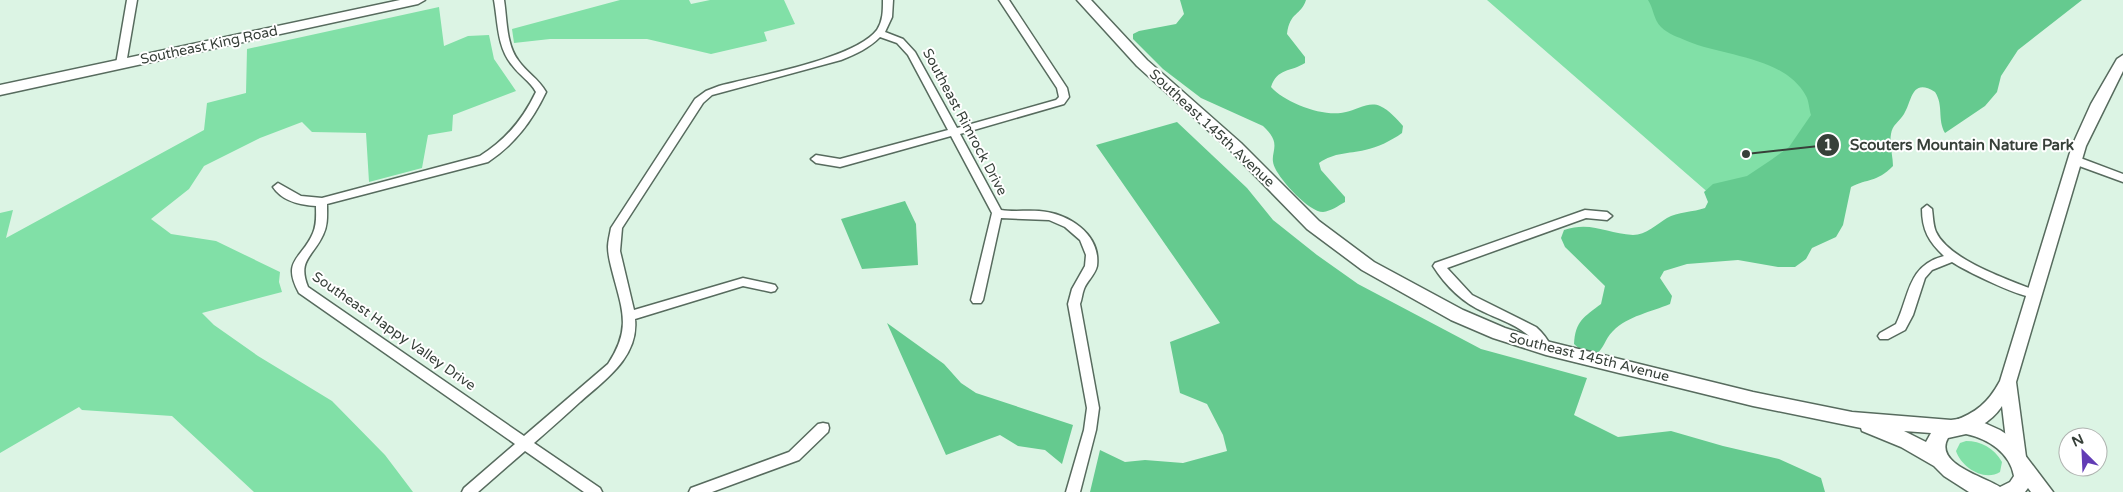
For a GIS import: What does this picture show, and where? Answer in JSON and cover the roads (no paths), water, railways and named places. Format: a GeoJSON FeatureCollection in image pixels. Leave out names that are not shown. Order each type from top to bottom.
{"type":"FeatureCollection","features":[{"type":"Feature","properties":{"kind":"main road","name":"Southeast King Road"},"geometry":{"type":"LineString","coordinates":[[0,90],[418,0]]}},
{"type":"Feature","properties":{"kind":"main road","name":"Southeast 145th Avenue"},"geometry":{"type":"LineString","coordinates":[[1084,0],[1142,63],[1236,147],[1305,217],[1344,249],[1378,272],[1457,315],[1499,333],[1546,348],[1753,400],[1852,420],[1955,427],[1987,433],[2001,441],[2043,492]]}},
{"type":"Feature","properties":{"kind":"main road","name":"Southeast 145th Avenue"},"geometry":{"type":"LineString","coordinates":[[1852,420],[1908,441],[1942,461],[1961,479],[1977,488],[1992,492]]}},
{"type":"Feature","properties":{"kind":"main road"},"geometry":{"type":"LineString","coordinates":[[1942,461],[1937,450],[1936,439],[1942,432],[1955,427]]}},
{"type":"Feature","properties":{"kind":"main road"},"geometry":{"type":"LineString","coordinates":[[2007,492],[2022,484],[2021,464]]}},
{"type":"Feature","properties":{"kind":"street"},"geometry":{"type":"LineString","coordinates":[[121,64],[132,0]]}},
{"type":"Feature","properties":{"kind":"street"},"geometry":{"type":"LineString","coordinates":[[278,187],[291,198],[304,202],[322,202],[484,159],[503,148],[522,127],[533,110],[541,92],[538,85],[522,72],[510,56],[499,0]]}},
{"type":"Feature","properties":{"kind":"street"},"geometry":{"type":"LineString","coordinates":[[469,492],[618,360],[629,341],[630,316],[613,249],[617,228],[699,101],[709,93],[722,88],[840,57],[864,46],[879,33],[889,12],[888,0]]}},
{"type":"Feature","properties":{"kind":"street"},"geometry":{"type":"LineString","coordinates":[[816,160],[840,163],[954,133],[1060,102],[1064,97],[1062,88],[1004,0]]}},
{"type":"Feature","properties":{"kind":"street","name":"Southeast Rimrock Drive"},"geometry":{"type":"LineString","coordinates":[[879,33],[900,41],[912,54],[997,213],[1041,216],[1062,221],[1078,230],[1087,240],[1091,255],[1091,268],[1078,289],[1074,304],[1093,408],[1090,430],[1073,492]]}},
{"type":"Feature","properties":{"kind":"street"},"geometry":{"type":"LineString","coordinates":[[1955,427],[1974,422],[1988,413],[2008,382],[2075,160],[2098,104],[2123,59]]}},
{"type":"Feature","properties":{"kind":"street"},"geometry":{"type":"LineString","coordinates":[[2075,160],[2123,178]]}},
{"type":"Feature","properties":{"kind":"street","name":"Southeast Happy Valley Drive"},"geometry":{"type":"LineString","coordinates":[[322,202],[321,227],[302,256],[297,268],[297,279],[303,290],[595,492]]}},
{"type":"Feature","properties":{"kind":"street"},"geometry":{"type":"LineString","coordinates":[[1927,209],[1930,233],[1954,257],[1969,266],[2033,294]]}},
{"type":"Feature","properties":{"kind":"street"},"geometry":{"type":"LineString","coordinates":[[977,300],[997,213]]}},
{"type":"Feature","properties":{"kind":"street"},"geometry":{"type":"LineString","coordinates":[[1546,348],[1541,338],[1534,331],[1489,310],[1468,297],[1439,266],[1585,214],[1596,213],[1607,216]]}},
{"type":"Feature","properties":{"kind":"street"},"geometry":{"type":"LineString","coordinates":[[1884,336],[1901,327],[1922,272],[1933,264],[1954,257]]}},
{"type":"Feature","properties":{"kind":"street"},"geometry":{"type":"LineString","coordinates":[[630,316],[743,282],[771,288]]}},
{"type":"Feature","properties":{"kind":"street"},"geometry":{"type":"LineString","coordinates":[[2008,382],[2021,464]]}},
{"type":"Feature","properties":{"kind":"street"},"geometry":{"type":"LineString","coordinates":[[696,492],[794,456],[823,428]]}},
{"type":"Feature","properties":{"kind":"place","name":"Scouters Mountain Nature Park"},"geometry":{"type":"Point","coordinates":[1746,154]}}]}
